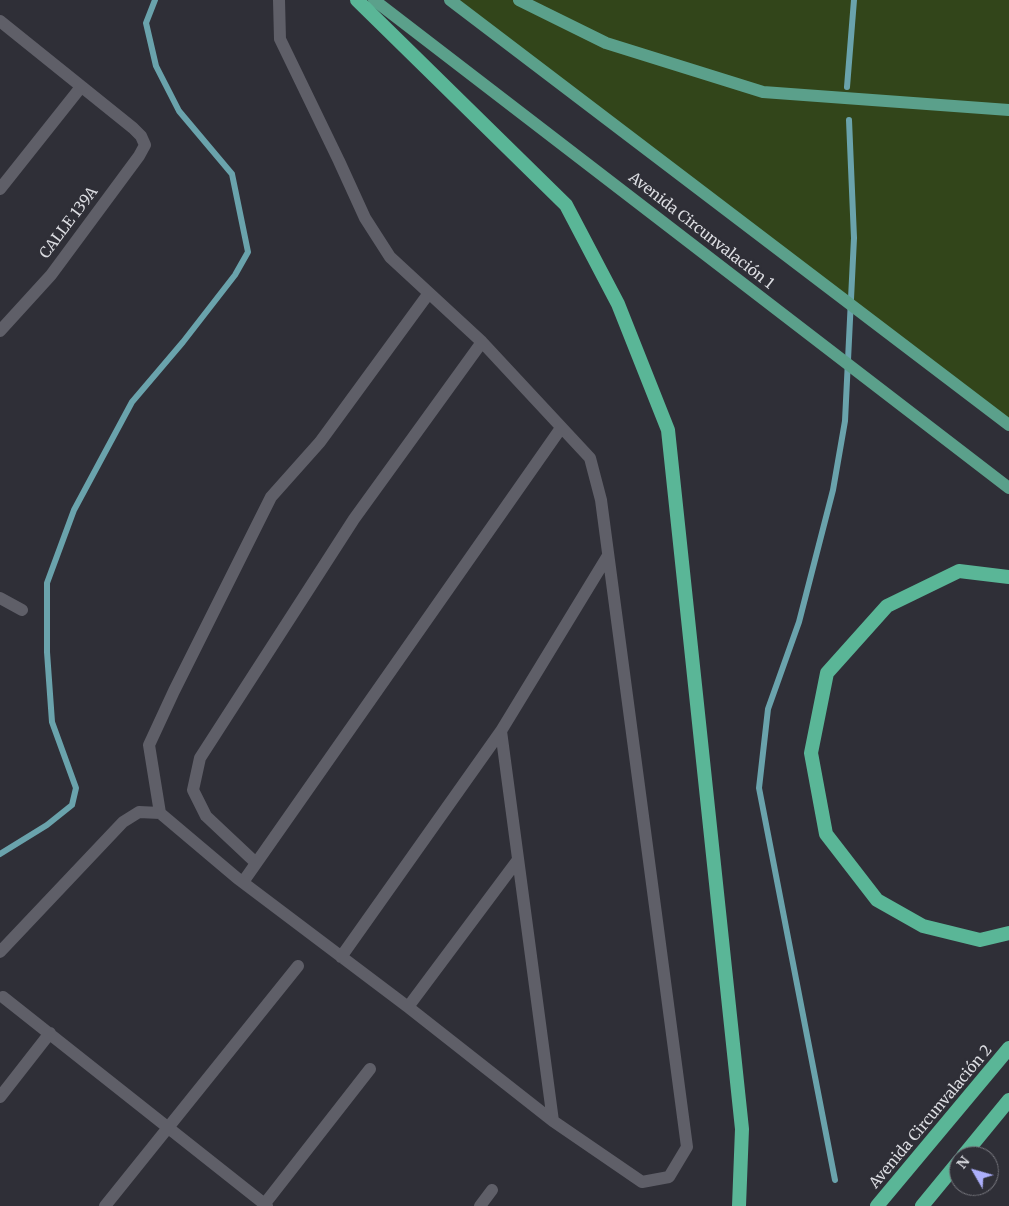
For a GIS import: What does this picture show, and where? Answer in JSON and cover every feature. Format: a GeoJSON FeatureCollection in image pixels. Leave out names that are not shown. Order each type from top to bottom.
{"type":"FeatureCollection","features":[{"type":"Feature","properties":{"kind":"highway"},"geometry":{"type":"LineString","coordinates":[[357,0],[566,205],[618,304],[668,430],[742,1129],[739,1206]]}},
{"type":"Feature","properties":{"kind":"highway"},"geometry":{"type":"LineString","coordinates":[[1009,577],[959,571],[887,606],[827,673],[811,753],[826,834],[877,900],[923,926],[980,940],[1009,933]]}},
{"type":"Feature","properties":{"kind":"highway","name":"Avenida Circunvalación 2"},"geometry":{"type":"LineString","coordinates":[[877,1206],[1009,1048]]}},
{"type":"Feature","properties":{"kind":"highway"},"geometry":{"type":"LineString","coordinates":[[971,1146],[1009,1100]]}},
{"type":"Feature","properties":{"kind":"highway"},"geometry":{"type":"LineString","coordinates":[[922,1206],[949,1173]]}},
{"type":"Feature","properties":{"kind":"main road","name":"Avenida Circunvalación 1"},"geometry":{"type":"LineString","coordinates":[[374,0],[1009,488]]}},
{"type":"Feature","properties":{"kind":"main road","name":"Avenida Circunvalación 1"},"geometry":{"type":"LineString","coordinates":[[450,0],[1009,425]]}},
{"type":"Feature","properties":{"kind":"main road"},"geometry":{"type":"LineString","coordinates":[[519,0],[606,43],[763,92],[1009,110]]}},
{"type":"Feature","properties":{"kind":"street"},"geometry":{"type":"LineString","coordinates":[[0,952],[123,822],[139,812],[160,813],[243,882],[408,1007],[553,1121],[642,1182],[669,1177],[687,1147],[607,557],[601,500],[590,458],[482,342],[390,257],[365,218],[280,39],[279,0]]}},
{"type":"Feature","properties":{"kind":"street"},"geometry":{"type":"LineString","coordinates":[[0,189],[81,87],[2,26]]}},
{"type":"Feature","properties":{"kind":"street","name":"CALLE 139A"},"geometry":{"type":"LineString","coordinates":[[0,331],[51,275],[139,156],[145,145],[141,136],[133,128],[81,87]]}},
{"type":"Feature","properties":{"kind":"street"},"geometry":{"type":"LineString","coordinates":[[160,813],[149,745],[271,497],[320,442],[429,293]]}},
{"type":"Feature","properties":{"kind":"street"},"geometry":{"type":"LineString","coordinates":[[256,863],[206,816],[193,790],[200,758],[354,519],[482,342]]}},
{"type":"Feature","properties":{"kind":"street"},"geometry":{"type":"LineString","coordinates":[[243,882],[561,428]]}},
{"type":"Feature","properties":{"kind":"street"},"geometry":{"type":"LineString","coordinates":[[341,957],[501,731],[607,557]]}},
{"type":"Feature","properties":{"kind":"street"},"geometry":{"type":"LineString","coordinates":[[0,598],[22,610]]}},
{"type":"Feature","properties":{"kind":"street"},"geometry":{"type":"LineString","coordinates":[[501,731],[553,1121]]}},
{"type":"Feature","properties":{"kind":"street"},"geometry":{"type":"LineString","coordinates":[[408,1007],[517,861]]}},
{"type":"Feature","properties":{"kind":"street"},"geometry":{"type":"LineString","coordinates":[[105,1206],[298,966]]}},
{"type":"Feature","properties":{"kind":"street"},"geometry":{"type":"LineString","coordinates":[[3,997],[265,1205],[370,1069]]}},
{"type":"Feature","properties":{"kind":"street"},"geometry":{"type":"LineString","coordinates":[[0,1097],[50,1033]]}},
{"type":"Feature","properties":{"kind":"street"},"geometry":{"type":"LineString","coordinates":[[480,1206],[492,1190]]}},
{"type":"Feature","properties":{"kind":"green space"},"geometry":{"type":"Polygon","coordinates":[[[450,0],[1009,0],[1009,425],[450,0]]]}},
{"type":"Feature","properties":{"kind":"waterway"},"geometry":{"type":"LineString","coordinates":[[0,854],[47,825],[72,805],[76,788],[52,722],[47,652],[47,583],[74,510],[132,402],[183,342],[235,275],[248,252],[232,174],[179,111],[156,66],[146,23],[155,0]]}},
{"type":"Feature","properties":{"kind":"waterway"},"geometry":{"type":"LineString","coordinates":[[847,87],[854,0]]}},
{"type":"Feature","properties":{"kind":"waterway"},"geometry":{"type":"LineString","coordinates":[[835,1180],[759,788],[768,709],[799,622],[833,490],[845,421],[854,238],[849,120]]}}]}
